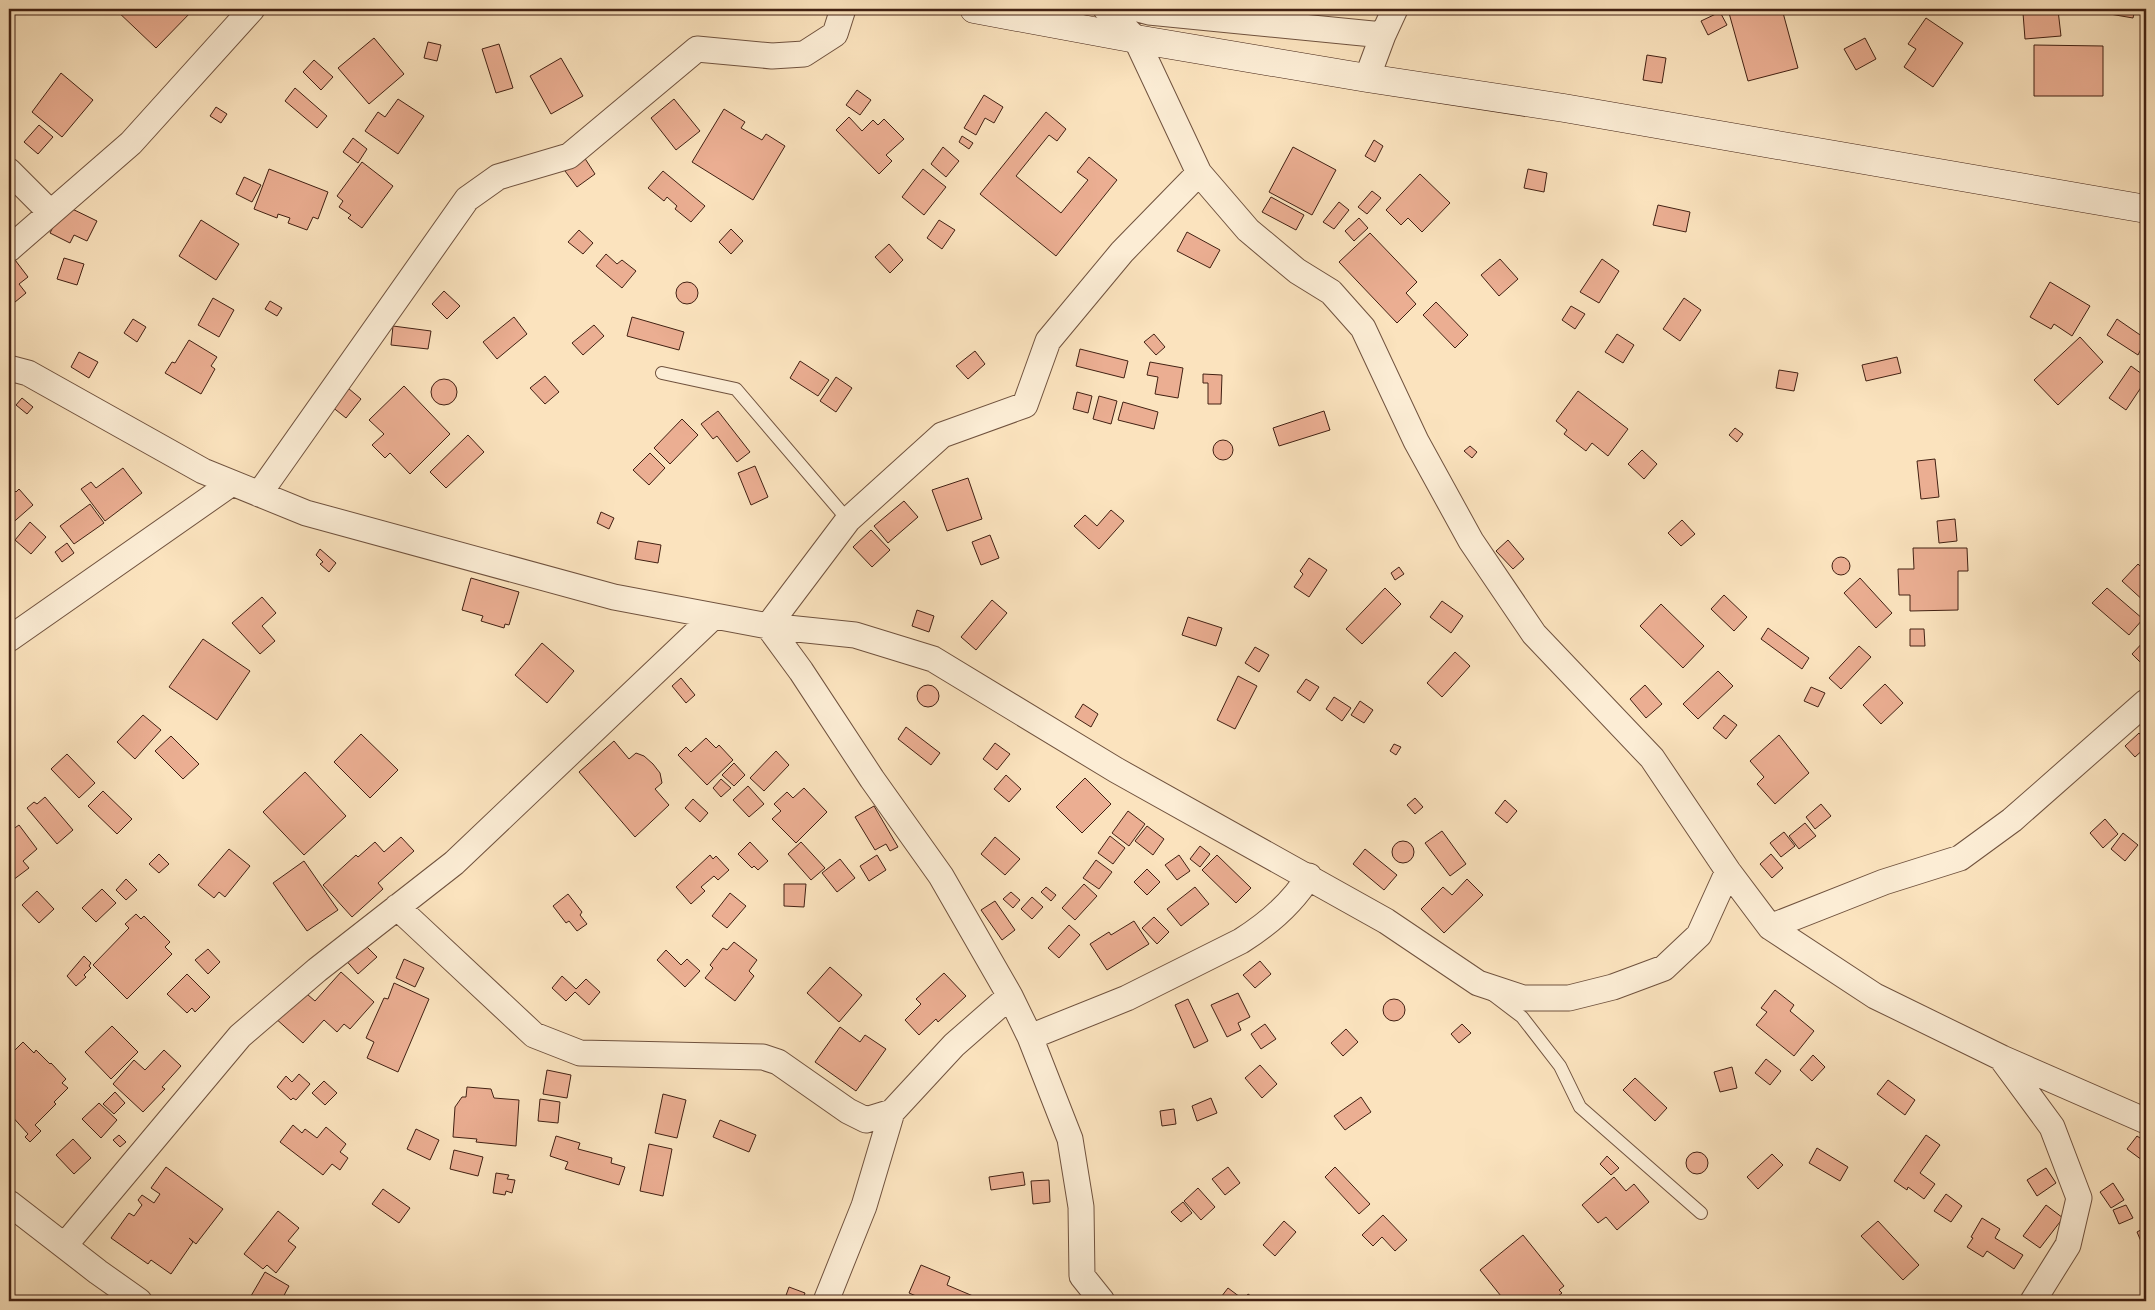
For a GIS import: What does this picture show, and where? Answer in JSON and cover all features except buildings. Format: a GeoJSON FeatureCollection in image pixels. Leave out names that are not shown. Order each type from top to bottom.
{"type":"FeatureCollection","features":[{"type":"Feature","properties":{"kind":"street"},"geometry":{"type":"LineString","coordinates":[[9,249],[131,143],[252,9]]}},
{"type":"Feature","properties":{"kind":"street"},"geometry":{"type":"LineString","coordinates":[[259,494],[467,199],[498,177],[569,156],[697,49],[772,56],[804,54],[835,34],[842,9]]}},
{"type":"Feature","properties":{"kind":"street"},"geometry":{"type":"LineString","coordinates":[[974,9],[1136,39],[1367,78],[1574,110],[2146,209]]}},
{"type":"Feature","properties":{"kind":"street"},"geometry":{"type":"LineString","coordinates":[[1106,9],[1136,39],[1200,173],[1248,230],[1297,271],[1331,292],[1363,328],[1416,441],[1471,541],[1534,634],[1652,758],[1728,871],[1770,927],[1875,996],[2002,1058],[2146,1121]]}},
{"type":"Feature","properties":{"kind":"street"},"geometry":{"type":"LineString","coordinates":[[1138,9],[1149,12],[1383,35]]}},
{"type":"Feature","properties":{"kind":"street"},"geometry":{"type":"LineString","coordinates":[[1367,78],[1395,9]]}},
{"type":"Feature","properties":{"kind":"street"},"geometry":{"type":"LineString","coordinates":[[9,171],[50,212]]}},
{"type":"Feature","properties":{"kind":"street"},"geometry":{"type":"LineString","coordinates":[[768,626],[848,520],[942,435],[1025,405],[1048,341],[1122,252],[1200,173]]}},
{"type":"Feature","properties":{"kind":"street"},"geometry":{"type":"LineString","coordinates":[[9,368],[28,373],[203,471],[306,513],[614,597],[768,626],[855,635],[933,659],[1116,770],[1386,920],[1478,983],[1523,998],[1569,998],[1613,987],[1664,968],[1698,935],[1728,871]]}},
{"type":"Feature","properties":{"kind":"street"},"geometry":{"type":"LineString","coordinates":[[9,639],[232,483]]}},
{"type":"Feature","properties":{"kind":"street"},"geometry":{"type":"LineString","coordinates":[[65,1245],[240,1036],[317,970],[454,863],[714,616]]}},
{"type":"Feature","properties":{"kind":"street"},"geometry":{"type":"LineString","coordinates":[[768,626],[801,671],[872,779],[941,876],[1010,996],[1030,1036],[1070,1138],[1081,1207],[1082,1276],[1102,1301]]}},
{"type":"Feature","properties":{"kind":"street"},"geometry":{"type":"LineString","coordinates":[[1770,927],[1884,882],[1960,858],[2012,820],[2146,702]]}},
{"type":"Feature","properties":{"kind":"street"},"geometry":{"type":"LineString","coordinates":[[1030,1036],[1127,998],[1241,941],[1257,931],[1282,910],[1303,886],[1309,876]]}},
{"type":"Feature","properties":{"kind":"street"},"geometry":{"type":"LineString","coordinates":[[397,908],[534,1035],[580,1053],[764,1056],[778,1062],[848,1111],[866,1120],[892,1112]]}},
{"type":"Feature","properties":{"kind":"street"},"geometry":{"type":"LineString","coordinates":[[826,1301],[864,1206],[892,1112],[954,1044],[1010,996]]}},
{"type":"Feature","properties":{"kind":"street"},"geometry":{"type":"LineString","coordinates":[[2002,1058],[2052,1127],[2079,1198],[2068,1245],[2033,1301]]}},
{"type":"Feature","properties":{"kind":"street"},"geometry":{"type":"LineString","coordinates":[[9,1203],[98,1272],[139,1301]]}},
{"type":"Feature","properties":{"kind":"lane"},"geometry":{"type":"LineString","coordinates":[[662,373],[736,389],[848,520]]}},
{"type":"Feature","properties":{"kind":"lane"},"geometry":{"type":"LineString","coordinates":[[1478,983],[1522,1018],[1560,1066],[1580,1107],[1701,1214]]}}]}
